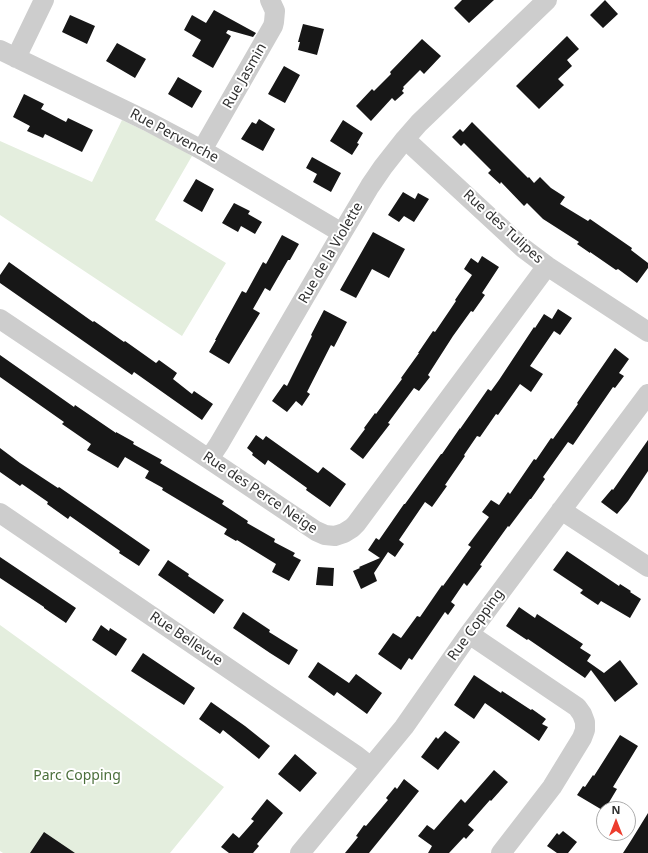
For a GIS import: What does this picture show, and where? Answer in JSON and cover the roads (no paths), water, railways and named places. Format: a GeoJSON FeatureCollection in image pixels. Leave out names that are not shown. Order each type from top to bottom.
{"type":"FeatureCollection","features":[{"type":"Feature","properties":{"kind":"street"},"geometry":{"type":"LineString","coordinates":[[8,54],[44,0]]}},
{"type":"Feature","properties":{"kind":"street","name":"Rue Jasmin"},"geometry":{"type":"LineString","coordinates":[[202,150],[273,26],[275,11],[270,0]]}},
{"type":"Feature","properties":{"kind":"street","name":"Rue de la Violette"},"geometry":{"type":"LineString","coordinates":[[209,459],[377,175],[419,123],[547,0]]}},
{"type":"Feature","properties":{"kind":"street","name":"Rue Pervenche"},"geometry":{"type":"LineString","coordinates":[[8,54],[147,121],[202,150],[342,233]]}},
{"type":"Feature","properties":{"kind":"street","name":"Rue des Tulipes"},"geometry":{"type":"LineString","coordinates":[[405,139],[522,248],[648,332]]}},
{"type":"Feature","properties":{"kind":"street","name":"Rue des Perce Neige"},"geometry":{"type":"LineString","coordinates":[[0,319],[316,531],[330,536],[340,535],[356,524],[547,266]]}},
{"type":"Feature","properties":{"kind":"street","name":"Rue Copping"},"geometry":{"type":"LineString","coordinates":[[300,853],[411,717],[468,634],[648,394]]}},
{"type":"Feature","properties":{"kind":"street"},"geometry":{"type":"LineString","coordinates":[[561,510],[648,567]]}},
{"type":"Feature","properties":{"kind":"street","name":"Rue Bellevue"},"geometry":{"type":"LineString","coordinates":[[0,513],[371,767]]}},
{"type":"Feature","properties":{"kind":"street"},"geometry":{"type":"LineString","coordinates":[[468,634],[577,707],[585,722],[582,738],[552,787],[501,853]]}},
{"type":"Feature","properties":{"kind":"park label","name":"Parc Copping"},"geometry":{"type":"Point","coordinates":[77,776]}}]}
